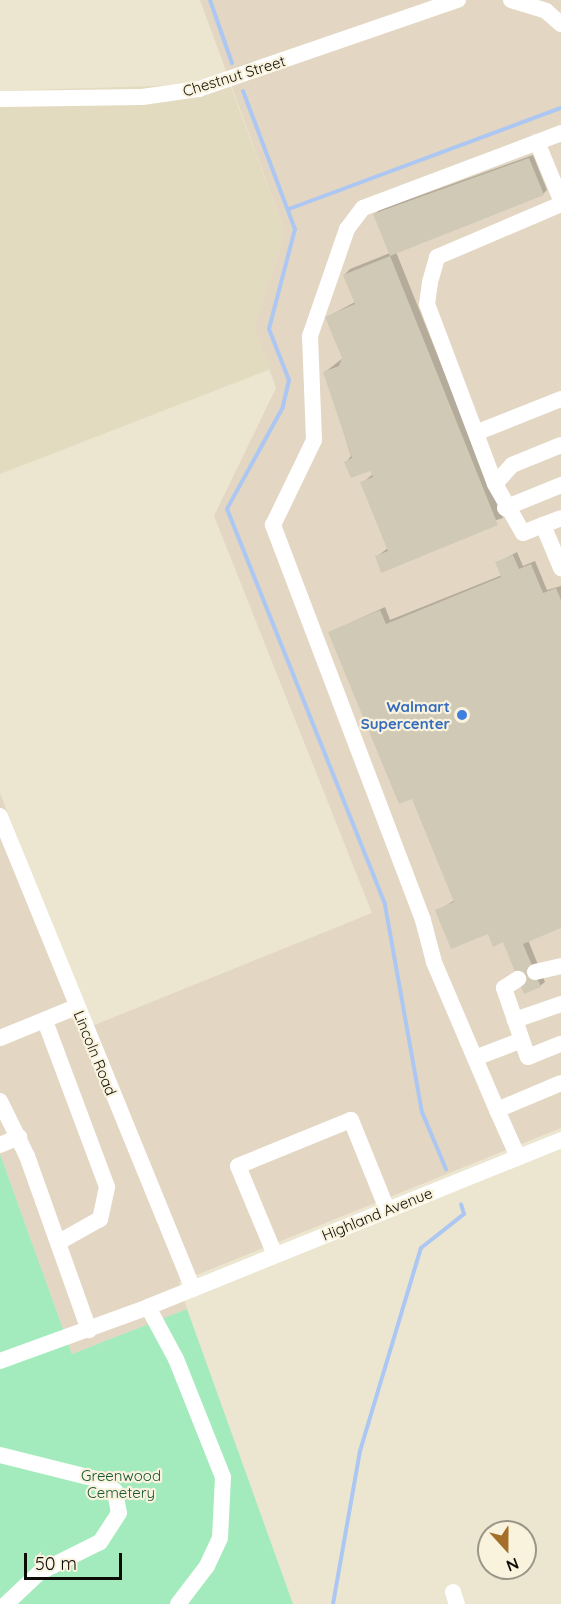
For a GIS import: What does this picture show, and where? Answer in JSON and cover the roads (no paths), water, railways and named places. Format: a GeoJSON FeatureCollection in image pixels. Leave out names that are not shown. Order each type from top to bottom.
{"type":"FeatureCollection","features":[{"type":"Feature","properties":{"kind":"street","name":"Chestnut Street"},"geometry":{"type":"LineString","coordinates":[[0,99],[142,97],[198,89],[458,0]]}},
{"type":"Feature","properties":{"kind":"street"},"geometry":{"type":"LineString","coordinates":[[523,1],[561,24]]}},
{"type":"Feature","properties":{"kind":"street"},"geometry":{"type":"LineString","coordinates":[[518,1157],[475,1058],[273,525],[314,440],[310,336],[347,229],[363,208],[561,133]]}},
{"type":"Feature","properties":{"kind":"street"},"geometry":{"type":"LineString","coordinates":[[537,142],[561,202],[437,257],[427,304],[464,412],[478,432],[495,484],[506,507],[523,533],[561,518]]}},
{"type":"Feature","properties":{"kind":"street"},"geometry":{"type":"LineString","coordinates":[[478,432],[561,399]]}},
{"type":"Feature","properties":{"kind":"street"},"geometry":{"type":"LineString","coordinates":[[495,484],[512,465],[561,445]]}},
{"type":"Feature","properties":{"kind":"street"},"geometry":{"type":"LineString","coordinates":[[506,507],[561,485]]}},
{"type":"Feature","properties":{"kind":"street"},"geometry":{"type":"LineString","coordinates":[[543,525],[560,561]]}},
{"type":"Feature","properties":{"kind":"street","name":"Lincoln Road"},"geometry":{"type":"LineString","coordinates":[[0,816],[5,842],[193,1289]]}},
{"type":"Feature","properties":{"kind":"street"},"geometry":{"type":"LineString","coordinates":[[535,972],[561,966]]}},
{"type":"Feature","properties":{"kind":"street"},"geometry":{"type":"LineString","coordinates":[[518,979],[504,988],[528,1057],[561,1044]]}},
{"type":"Feature","properties":{"kind":"street"},"geometry":{"type":"LineString","coordinates":[[515,1020],[561,1004]]}},
{"type":"Feature","properties":{"kind":"street"},"geometry":{"type":"LineString","coordinates":[[0,1038],[76,1007]]}},
{"type":"Feature","properties":{"kind":"street"},"geometry":{"type":"LineString","coordinates":[[45,1021],[107,1187],[100,1219],[59,1242]]}},
{"type":"Feature","properties":{"kind":"street"},"geometry":{"type":"LineString","coordinates":[[475,1058],[522,1040]]}},
{"type":"Feature","properties":{"kind":"street"},"geometry":{"type":"LineString","coordinates":[[497,1110],[561,1083]]}},
{"type":"Feature","properties":{"kind":"street"},"geometry":{"type":"LineString","coordinates":[[0,1101],[19,1137],[59,1242],[89,1330]]}},
{"type":"Feature","properties":{"kind":"street"},"geometry":{"type":"LineString","coordinates":[[274,1255],[238,1166],[269,1153],[351,1120],[387,1209]]}},
{"type":"Feature","properties":{"kind":"street"},"geometry":{"type":"LineString","coordinates":[[0,1145],[19,1137]]}},
{"type":"Feature","properties":{"kind":"street","name":"Highland Avenue"},"geometry":{"type":"LineString","coordinates":[[193,1289],[561,1140]]}},
{"type":"Feature","properties":{"kind":"street"},"geometry":{"type":"LineString","coordinates":[[0,1361],[89,1330],[193,1289]]}},
{"type":"Feature","properties":{"kind":"street"},"geometry":{"type":"LineString","coordinates":[[148,1307],[217,1454],[225,1492],[213,1556],[178,1604]]}},
{"type":"Feature","properties":{"kind":"street"},"geometry":{"type":"LineString","coordinates":[[0,1455],[100,1480],[115,1491],[119,1513],[100,1542],[40,1572],[6,1604]]}},
{"type":"Feature","properties":{"kind":"waterway"},"geometry":{"type":"LineString","coordinates":[[210,0],[232,63]]}},
{"type":"Feature","properties":{"kind":"waterway"},"geometry":{"type":"LineString","coordinates":[[243,91],[295,229],[269,329],[289,380],[283,407],[227,509],[385,905],[422,1112],[446,1169]]}},
{"type":"Feature","properties":{"kind":"waterway"},"geometry":{"type":"LineString","coordinates":[[289,209],[561,108]]}},
{"type":"Feature","properties":{"kind":"waterway"},"geometry":{"type":"LineString","coordinates":[[333,1604],[360,1451],[421,1248],[464,1214],[461,1204]]}},
{"type":"Feature","properties":{"kind":"place","name":"Walmart Supercenter"},"geometry":{"type":"Point","coordinates":[462,715]}},
{"type":"Feature","properties":{"kind":"park label","name":"Greenwood Cemetery"},"geometry":{"type":"Point","coordinates":[121,1484]}}]}
